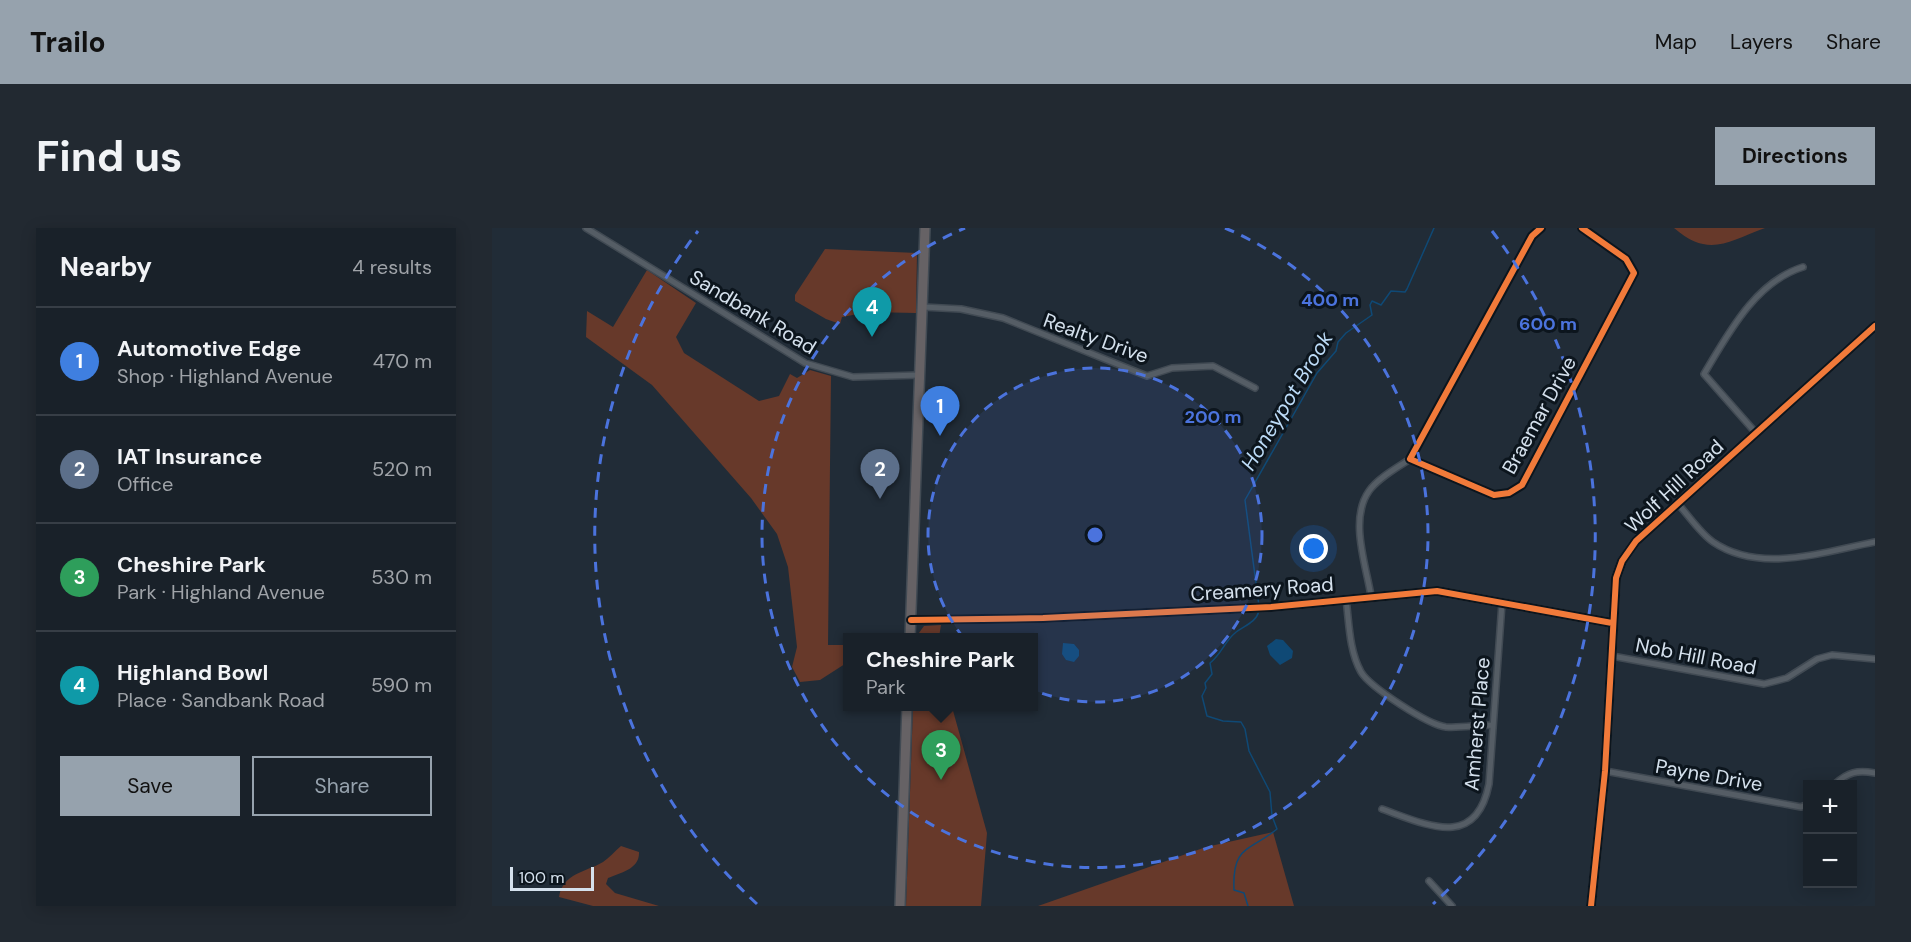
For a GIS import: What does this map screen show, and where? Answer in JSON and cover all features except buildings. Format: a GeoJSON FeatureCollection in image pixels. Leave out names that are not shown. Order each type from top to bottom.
{"type":"FeatureCollection","features":[{"type":"Feature","properties":{"kind":"highway"},"geometry":{"type":"LineString","coordinates":[[910,633],[925,228]]}},
{"type":"Feature","properties":{"kind":"highway"},"geometry":{"type":"LineString","coordinates":[[900,906],[907,711]]}},
{"type":"Feature","properties":{"kind":"street","name":"Sandbank Road"},"geometry":{"type":"LineString","coordinates":[[585,228],[805,363],[853,376],[920,375]]}},
{"type":"Feature","properties":{"kind":"street"},"geometry":{"type":"LineString","coordinates":[[1371,596],[1359,522],[1362,506],[1370,489],[1410,459],[1532,236],[1541,228]]}},
{"type":"Feature","properties":{"kind":"street","name":"Braemar Drive"},"geometry":{"type":"LineString","coordinates":[[1410,459],[1494,495],[1509,493],[1522,485],[1634,273],[1626,259],[1582,228]]}},
{"type":"Feature","properties":{"kind":"street"},"geometry":{"type":"LineString","coordinates":[[1756,433],[1704,374],[1741,312],[1789,271],[1803,267]]}},
{"type":"Feature","properties":{"kind":"street","name":"Realty Drive"},"geometry":{"type":"LineString","coordinates":[[923,307],[962,309],[1003,318],[1147,376],[1172,368],[1213,366],[1255,388]]}},
{"type":"Feature","properties":{"kind":"street","name":"Wolf Hill Road"},"geometry":{"type":"LineString","coordinates":[[1591,906],[1605,771],[1612,622],[1616,579],[1622,561],[1636,541],[1875,326]]}},
{"type":"Feature","properties":{"kind":"street"},"geometry":{"type":"LineString","coordinates":[[1678,504],[1712,541],[1746,558],[1786,558],[1875,542]]}},
{"type":"Feature","properties":{"kind":"street","name":"Creamery Road"},"geometry":{"type":"LineString","coordinates":[[911,620],[1043,618],[1266,607],[1437,591],[1612,622]]}},
{"type":"Feature","properties":{"kind":"street"},"geometry":{"type":"LineString","coordinates":[[1346,599],[1352,646],[1361,672],[1379,688],[1429,722],[1445,727],[1492,725]]}},
{"type":"Feature","properties":{"kind":"street","name":"Amherst Place"},"geometry":{"type":"LineString","coordinates":[[1382,809],[1431,826],[1465,826],[1476,818],[1486,801],[1502,603]]}},
{"type":"Feature","properties":{"kind":"street","name":"Nob Hill Road"},"geometry":{"type":"LineString","coordinates":[[1612,656],[1764,684],[1787,678],[1817,659],[1832,655],[1875,659]]}},
{"type":"Feature","properties":{"kind":"street","name":"Payne Drive"},"geometry":{"type":"LineString","coordinates":[[1605,771],[1803,806]]}},
{"type":"Feature","properties":{"kind":"street"},"geometry":{"type":"LineString","coordinates":[[1839,780],[1845,774],[1860,771],[1875,773]]}},
{"type":"Feature","properties":{"kind":"street"},"geometry":{"type":"LineString","coordinates":[[1429,881],[1452,906]]}},
{"type":"Feature","properties":{"kind":"shaded area"},"geometry":{"type":"Polygon","coordinates":[[[1674,228],[1765,228],[1729,242],[1708,245],[1686,237],[1674,228]]]}},
{"type":"Feature","properties":{"kind":"shaded area"},"geometry":{"type":"Polygon","coordinates":[[[825,249],[917,253],[916,313],[869,312],[842,317],[840,324],[826,319],[795,301],[795,295],[825,249]]]}},
{"type":"Feature","properties":{"kind":"shaded area"},"geometry":{"type":"Polygon","coordinates":[[[647,270],[696,303],[676,337],[684,353],[759,401],[779,396],[790,374],[797,378],[810,370],[831,376],[828,645],[843,645],[843,665],[820,680],[800,682],[792,667],[797,647],[788,567],[777,534],[751,498],[652,385],[586,337],[587,311],[613,327],[647,270]]]}},
{"type":"Feature","properties":{"kind":"shaded area"},"geometry":{"type":"Polygon","coordinates":[[[941,625],[940,633],[919,633],[924,626],[941,625]]]}},
{"type":"Feature","properties":{"kind":"shaded area"},"geometry":{"type":"Polygon","coordinates":[[[913,711],[953,711],[987,833],[981,906],[906,906],[913,711]]]}},
{"type":"Feature","properties":{"kind":"shaded area"},"geometry":{"type":"Polygon","coordinates":[[[1273,832],[1294,906],[1038,906],[1206,847],[1273,832]]]}},
{"type":"Feature","properties":{"kind":"shaded area"},"geometry":{"type":"Polygon","coordinates":[[[621,846],[639,852],[638,858],[628,870],[608,878],[606,884],[615,893],[659,906],[593,906],[559,897],[561,889],[570,878],[603,862],[621,846]]]}},
{"type":"Feature","properties":{"kind":"water"},"geometry":{"type":"Polygon","coordinates":[[[1276,639],[1283,640],[1293,651],[1292,658],[1280,665],[1270,655],[1267,646],[1276,639]]]}},
{"type":"Feature","properties":{"kind":"water"},"geometry":{"type":"Polygon","coordinates":[[[1063,643],[1074,644],[1079,650],[1079,656],[1074,662],[1066,660],[1062,654],[1063,643]]]}},
{"type":"Feature","properties":{"kind":"waterway","name":"Honeypot Brook"},"geometry":{"type":"LineString","coordinates":[[1259,606],[1245,500],[1317,373],[1336,351],[1338,342],[1346,333],[1372,315],[1370,305],[1372,301],[1381,305],[1391,291],[1405,292],[1434,228]]}},
{"type":"Feature","properties":{"kind":"waterway","name":"Honeypot Brook"},"geometry":{"type":"LineString","coordinates":[[1248,906],[1244,893],[1234,890],[1234,875],[1239,857],[1244,851],[1277,829],[1272,816],[1270,792],[1249,751],[1245,729],[1241,722],[1223,721],[1207,716],[1202,696],[1206,688],[1205,683],[1212,674],[1210,663],[1232,636],[1252,621],[1259,611]]}},
{"type":"Feature","properties":{"kind":"cycle path"},"geometry":{"type":"LineString","coordinates":[[1541,228],[1532,236],[1410,459],[1494,495],[1509,493],[1522,485],[1634,273],[1626,259],[1582,228]]}},
{"type":"Feature","properties":{"kind":"cycle path"},"geometry":{"type":"LineString","coordinates":[[1591,906],[1605,771],[1616,578],[1622,561],[1636,541],[1875,326]]}},
{"type":"Feature","properties":{"kind":"cycle path"},"geometry":{"type":"LineString","coordinates":[[911,620],[1043,618],[1271,607],[1437,591],[1612,623]]}},
{"type":"Feature","properties":{"kind":"place","name":"Highland Bowl"},"geometry":{"type":"Point","coordinates":[872,337]}},
{"type":"Feature","properties":{"kind":"place","name":"Automotive Edge"},"geometry":{"type":"Point","coordinates":[940,436]}},
{"type":"Feature","properties":{"kind":"place","name":"IAT Insurance"},"geometry":{"type":"Point","coordinates":[880,499]}},
{"type":"Feature","properties":{"kind":"place","name":"Cheshire Park"},"geometry":{"type":"Point","coordinates":[941,780]}}]}
